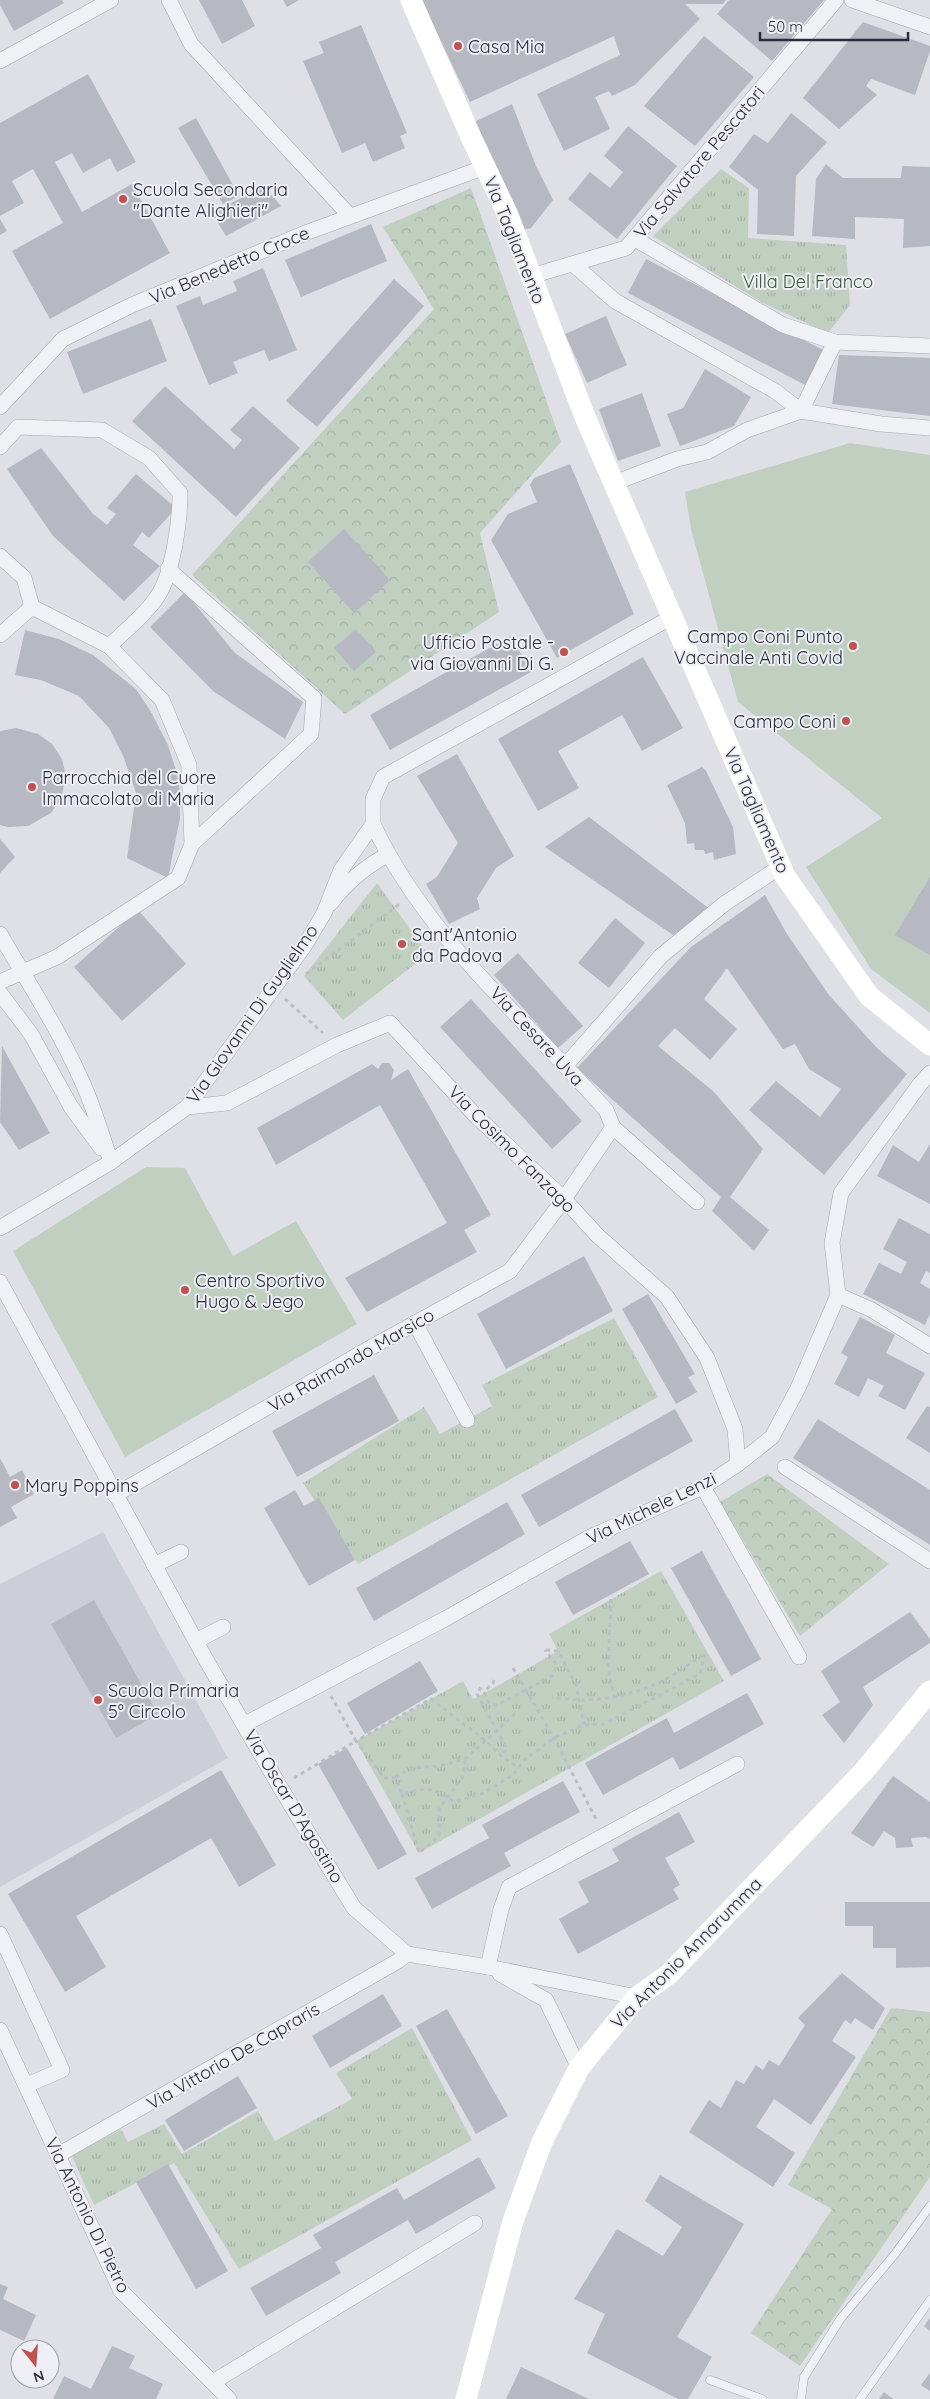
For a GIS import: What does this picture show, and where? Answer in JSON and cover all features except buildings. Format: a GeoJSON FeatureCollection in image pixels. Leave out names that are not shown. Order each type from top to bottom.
{"type":"FeatureCollection","features":[{"type":"Feature","properties":{"kind":"street"},"geometry":{"type":"LineString","coordinates":[[0,61],[111,0]]}},
{"type":"Feature","properties":{"kind":"street"},"geometry":{"type":"LineString","coordinates":[[169,0],[191,44],[350,216]]}},
{"type":"Feature","properties":{"kind":"street","name":"Via Tagliamento"},"geometry":{"type":"LineString","coordinates":[[411,0],[508,215],[585,417],[780,866],[785,876],[869,996],[930,1045]]}},
{"type":"Feature","properties":{"kind":"street","name":"Via Salvatore Pescatori"},"geometry":{"type":"LineString","coordinates":[[531,276],[626,248],[836,0]]}},
{"type":"Feature","properties":{"kind":"street"},"geometry":{"type":"LineString","coordinates":[[852,0],[930,27]]}},
{"type":"Feature","properties":{"kind":"street","name":"Via Benedetto Croce"},"geometry":{"type":"LineString","coordinates":[[0,407],[63,339],[132,305],[350,216],[485,167]]}},
{"type":"Feature","properties":{"kind":"street"},"geometry":{"type":"LineString","coordinates":[[634,239],[783,325],[835,342],[930,346]]}},
{"type":"Feature","properties":{"kind":"street"},"geometry":{"type":"LineString","coordinates":[[573,264],[615,301],[776,391],[801,411]]}},
{"type":"Feature","properties":{"kind":"street"},"geometry":{"type":"LineString","coordinates":[[801,411],[835,342]]}},
{"type":"Feature","properties":{"kind":"street"},"geometry":{"type":"LineString","coordinates":[[614,483],[677,460],[707,452],[747,430],[801,411],[881,424],[930,428]]}},
{"type":"Feature","properties":{"kind":"street"},"geometry":{"type":"LineString","coordinates":[[0,447],[18,427],[102,430],[149,458],[180,493],[180,519],[168,569],[158,597],[109,646]]}},
{"type":"Feature","properties":{"kind":"street"},"geometry":{"type":"LineString","coordinates":[[0,556],[24,578],[32,607],[109,646],[162,700],[189,765],[192,844],[178,878],[56,957],[23,970],[0,982]]}},
{"type":"Feature","properties":{"kind":"street"},"geometry":{"type":"LineString","coordinates":[[168,569],[314,698],[311,734],[192,844]]}},
{"type":"Feature","properties":{"kind":"street"},"geometry":{"type":"LineString","coordinates":[[0,635],[32,607]]}},
{"type":"Feature","properties":{"kind":"street"},"geometry":{"type":"LineString","coordinates":[[373,824],[372,798],[383,777],[672,616]]}},
{"type":"Feature","properties":{"kind":"street","name":"Via Cesare Uva"},"geometry":{"type":"LineString","coordinates":[[373,824],[388,855],[429,914],[474,969],[566,1065],[606,1110],[613,1127],[697,1202]]}},
{"type":"Feature","properties":{"kind":"street","name":"Via Giovanni Di Guglielmo"},"geometry":{"type":"LineString","coordinates":[[0,1228],[111,1162],[187,1108],[305,945],[324,912],[341,870],[373,824]]}},
{"type":"Feature","properties":{"kind":"street"},"geometry":{"type":"LineString","coordinates":[[324,912],[339,892],[357,875],[371,864],[388,855]]}},
{"type":"Feature","properties":{"kind":"street"},"geometry":{"type":"LineString","coordinates":[[566,1065],[661,956],[724,904],[780,866]]}},
{"type":"Feature","properties":{"kind":"street"},"geometry":{"type":"LineString","coordinates":[[0,934],[23,970],[87,1092],[111,1162]]}},
{"type":"Feature","properties":{"kind":"street"},"geometry":{"type":"LineString","coordinates":[[0,993],[31,1034],[71,1107],[111,1162]]}},
{"type":"Feature","properties":{"kind":"street","name":"Via Cosimo Fanzago"},"geometry":{"type":"LineString","coordinates":[[187,1108],[227,1103],[337,1045],[390,1023],[475,1115],[564,1199],[598,1236],[667,1297],[707,1358],[735,1429],[738,1464]]}},
{"type":"Feature","properties":{"kind":"street","name":"Via Michele Lenzi"},"geometry":{"type":"LineString","coordinates":[[245,1724],[508,1585],[590,1537],[704,1487],[738,1464],[772,1437],[798,1388],[838,1295],[832,1243],[841,1193],[920,1084],[930,1074]]}},
{"type":"Feature","properties":{"kind":"street"},"geometry":{"type":"LineString","coordinates":[[564,1199],[613,1127]]}},
{"type":"Feature","properties":{"kind":"street","name":"Via Raimondo Marsico"},"geometry":{"type":"LineString","coordinates":[[115,1495],[415,1323],[510,1271],[564,1199]]}},
{"type":"Feature","properties":{"kind":"street","name":"Via Oscar D'Agostino"},"geometry":{"type":"LineString","coordinates":[[0,1282],[115,1495],[280,1787],[354,1908],[407,1954]]}},
{"type":"Feature","properties":{"kind":"street"},"geometry":{"type":"LineString","coordinates":[[838,1295],[872,1310],[930,1346]]}},
{"type":"Feature","properties":{"kind":"street"},"geometry":{"type":"LineString","coordinates":[[415,1323],[467,1420]]}},
{"type":"Feature","properties":{"kind":"street"},"geometry":{"type":"LineString","coordinates":[[785,1466],[930,1561]]}},
{"type":"Feature","properties":{"kind":"street"},"geometry":{"type":"LineString","coordinates":[[704,1487],[799,1656]]}},
{"type":"Feature","properties":{"kind":"street"},"geometry":{"type":"LineString","coordinates":[[154,1565],[181,1552]]}},
{"type":"Feature","properties":{"kind":"street"},"geometry":{"type":"LineString","coordinates":[[196,1641],[223,1627]]}},
{"type":"Feature","properties":{"kind":"street","name":"Via Antonio Annarumma"},"geometry":{"type":"LineString","coordinates":[[466,2399],[513,2221],[542,2142],[579,2068],[637,1998],[669,1974],[864,1771],[930,1691]]}},
{"type":"Feature","properties":{"kind":"street"},"geometry":{"type":"LineString","coordinates":[[488,1967],[501,1909],[509,1887],[737,1764]]}},
{"type":"Feature","properties":{"kind":"street"},"geometry":{"type":"LineString","coordinates":[[0,1934],[62,2070],[27,2085]]}},
{"type":"Feature","properties":{"kind":"street"},"geometry":{"type":"LineString","coordinates":[[407,1954],[488,1967],[637,1998]]}},
{"type":"Feature","properties":{"kind":"street","name":"Via Vittorio De Capraris"},"geometry":{"type":"LineString","coordinates":[[58,2155],[398,1962],[407,1954]]}},
{"type":"Feature","properties":{"kind":"street"},"geometry":{"type":"LineString","coordinates":[[488,1967],[546,2000],[579,2068]]}},
{"type":"Feature","properties":{"kind":"street","name":"Via Antonio Di Pietro"},"geometry":{"type":"LineString","coordinates":[[0,2030],[121,2291],[229,2399]]}},
{"type":"Feature","properties":{"kind":"street"},"geometry":{"type":"LineString","coordinates":[[213,2382],[475,2223]]}},
{"type":"Feature","properties":{"kind":"lane"},"geometry":{"type":"LineString","coordinates":[[801,2399],[804,2377],[841,2318],[894,2254],[930,2206]]}},
{"type":"Feature","properties":{"kind":"lane"},"geometry":{"type":"LineString","coordinates":[[860,2399],[930,2300]]}},
{"type":"Feature","properties":{"kind":"lane"},"geometry":{"type":"LineString","coordinates":[[710,2380],[762,2399]]}},
{"type":"Feature","properties":{"kind":"path"},"geometry":{"type":"LineString","coordinates":[[304,976],[395,908]]}},
{"type":"Feature","properties":{"kind":"path"},"geometry":{"type":"LineString","coordinates":[[274,989],[337,1045]]}},
{"type":"Feature","properties":{"kind":"path"},"geometry":{"type":"LineString","coordinates":[[287,1001],[291,995]]}},
{"type":"Feature","properties":{"kind":"path"},"geometry":{"type":"LineString","coordinates":[[612,1599],[608,1667],[614,1696]]}},
{"type":"Feature","properties":{"kind":"path"},"geometry":{"type":"LineString","coordinates":[[494,1680],[494,1683],[484,1692],[489,1703],[494,1705],[552,1676],[557,1665],[545,1650],[558,1651],[576,1685],[584,1725]]}},
{"type":"Feature","properties":{"kind":"path"},"geometry":{"type":"LineString","coordinates":[[402,1794],[423,1788],[455,1802],[484,1793],[514,1774],[524,1760],[554,1738],[584,1725],[604,1724],[700,1674],[705,1653],[659,1683],[600,1701],[580,1701],[552,1697]]}},
{"type":"Feature","properties":{"kind":"path"},"geometry":{"type":"LineString","coordinates":[[513,1668],[554,1738],[604,1836]]}},
{"type":"Feature","properties":{"kind":"path"},"geometry":{"type":"LineString","coordinates":[[324,1682],[356,1741],[384,1778],[396,1777],[413,1768],[439,1766],[465,1759],[515,1714]]}},
{"type":"Feature","properties":{"kind":"path"},"geometry":{"type":"LineString","coordinates":[[481,1687],[476,1694],[507,1749],[501,1756]]}},
{"type":"Feature","properties":{"kind":"path"},"geometry":{"type":"LineString","coordinates":[[280,1787],[431,1699],[485,1740],[501,1756],[519,1768]]}},
{"type":"Feature","properties":{"kind":"path"},"geometry":{"type":"LineString","coordinates":[[396,1777],[419,1853],[439,1836],[439,1809],[463,1776],[465,1759]]}},
{"type":"Feature","properties":{"kind":"shaded area","name":"Scuola Primaria 5° Circolo"},"geometry":{"type":"Polygon","coordinates":[[[103,1532],[228,1758],[0,1887],[0,1584],[103,1532]]]}},
{"type":"Feature","properties":{"kind":"green space","name":"Villa Del Franco"},"geometry":{"type":"Polygon","coordinates":[[[721,169],[749,188],[748,238],[846,245],[850,305],[828,333],[761,302],[653,236],[721,169]]]}},
{"type":"Feature","properties":{"kind":"green space"},"geometry":{"type":"Polygon","coordinates":[[[471,188],[561,442],[480,533],[499,612],[345,714],[192,575],[434,309],[383,227],[471,188]]]}},
{"type":"Feature","properties":{"kind":"green space","name":"Campo Coni"},"geometry":{"type":"Polygon","coordinates":[[[850,443],[930,455],[930,1013],[871,969],[806,867],[882,818],[738,702],[691,529],[685,492],[850,443]]]}},
{"type":"Feature","properties":{"kind":"green space"},"geometry":{"type":"Polygon","coordinates":[[[377,883],[428,954],[343,1020],[304,976],[377,883]]]}},
{"type":"Feature","properties":{"kind":"green space","name":"Centro Sportivo Hugo & Jego"},"geometry":{"type":"Polygon","coordinates":[[[146,1167],[185,1168],[233,1256],[296,1221],[357,1324],[125,1457],[13,1251],[146,1167]]]}},
{"type":"Feature","properties":{"kind":"green space"},"geometry":{"type":"Polygon","coordinates":[[[614,1318],[658,1397],[358,1564],[303,1483],[424,1407],[440,1434],[492,1406],[482,1385],[614,1318]]]}},
{"type":"Feature","properties":{"kind":"green space"},"geometry":{"type":"Polygon","coordinates":[[[767,1474],[889,1564],[800,1636],[720,1502],[767,1474]]]}},
{"type":"Feature","properties":{"kind":"green space"},"geometry":{"type":"Polygon","coordinates":[[[661,1571],[724,1681],[419,1853],[356,1741],[463,1681],[473,1699],[483,1694],[558,1651],[549,1634],[661,1571]]]}},
{"type":"Feature","properties":{"kind":"green space"},"geometry":{"type":"Polygon","coordinates":[[[891,2008],[930,2012],[930,2177],[800,2366],[751,2333],[832,2209],[788,2185],[891,2008]]]}},
{"type":"Feature","properties":{"kind":"green space"},"geometry":{"type":"Polygon","coordinates":[[[412,2028],[472,2140],[239,2269],[174,2163],[94,2205],[72,2156],[121,2129],[128,2142],[164,2124],[182,2154],[258,2111],[275,2141],[352,2099],[336,2073],[412,2028]]]}},
{"type":"Feature","properties":{"kind":"place","name":"Casa Mia"},"geometry":{"type":"Point","coordinates":[458,46]}},
{"type":"Feature","properties":{"kind":"place","name":"Scuola Secondaria \"Dante Alighieri\""},"geometry":{"type":"Point","coordinates":[123,199]}},
{"type":"Feature","properties":{"kind":"place","name":"Campo Coni Punto Vaccinale Anti Covid"},"geometry":{"type":"Point","coordinates":[853,646]}},
{"type":"Feature","properties":{"kind":"place","name":"Ufficio Postale - via Giovanni Di G."},"geometry":{"type":"Point","coordinates":[564,652]}},
{"type":"Feature","properties":{"kind":"place","name":"Campo Coni"},"geometry":{"type":"Point","coordinates":[846,721]}},
{"type":"Feature","properties":{"kind":"place","name":"Parrocchia del Cuore Immacolato di Maria"},"geometry":{"type":"Point","coordinates":[32,787]}},
{"type":"Feature","properties":{"kind":"place","name":"Sant'Antonio da Padova"},"geometry":{"type":"Point","coordinates":[402,944]}},
{"type":"Feature","properties":{"kind":"place","name":"Centro Sportivo Hugo & Jego"},"geometry":{"type":"Point","coordinates":[185,1290]}},
{"type":"Feature","properties":{"kind":"place","name":"Mary Poppins"},"geometry":{"type":"Point","coordinates":[15,1485]}},
{"type":"Feature","properties":{"kind":"place","name":"Scuola Primaria 5° Circolo"},"geometry":{"type":"Point","coordinates":[98,1700]}}]}
